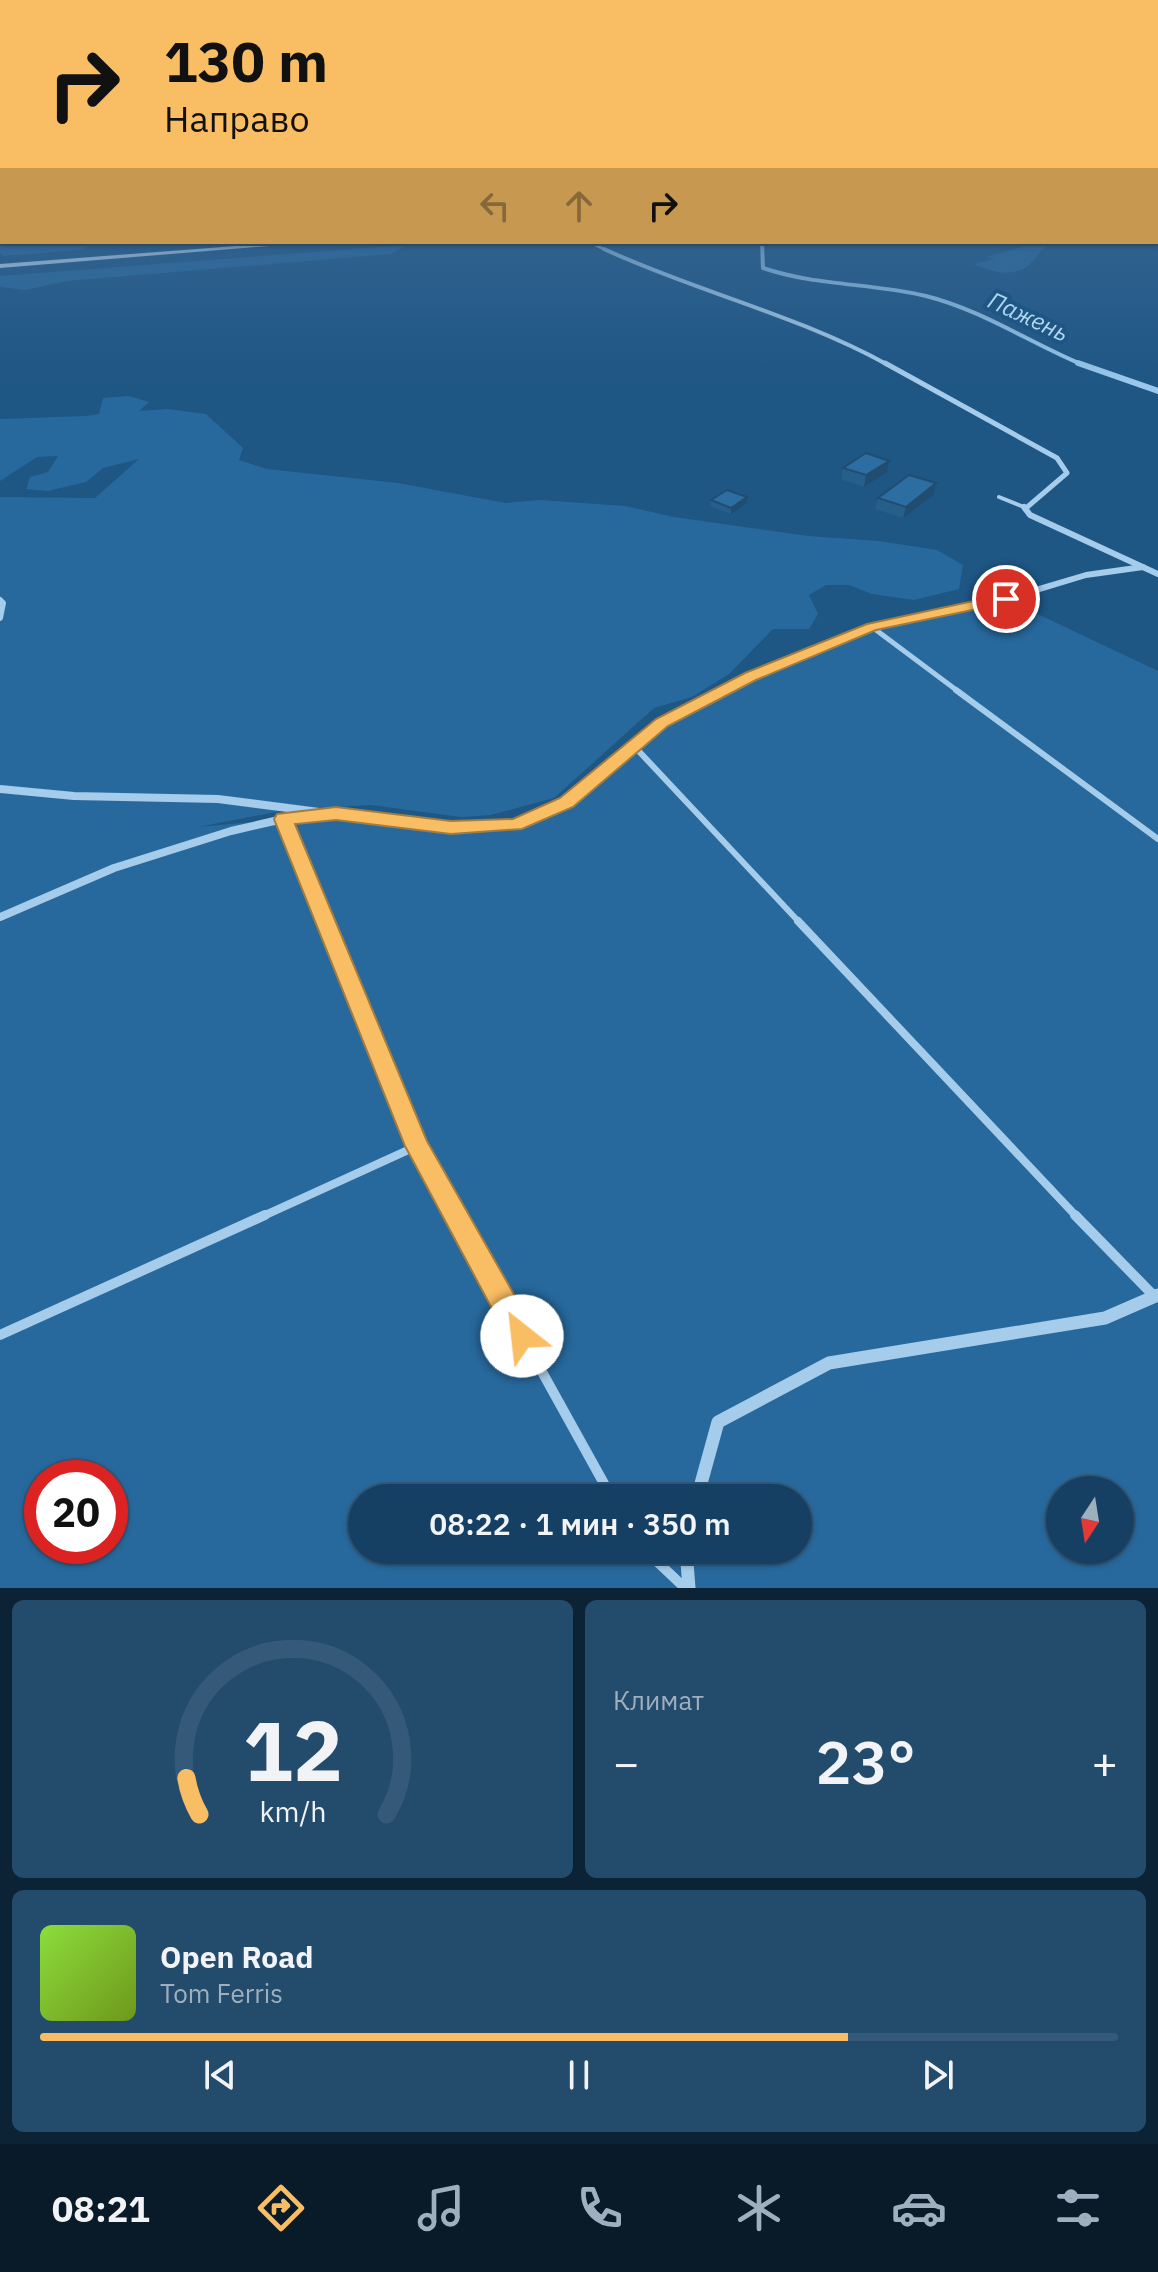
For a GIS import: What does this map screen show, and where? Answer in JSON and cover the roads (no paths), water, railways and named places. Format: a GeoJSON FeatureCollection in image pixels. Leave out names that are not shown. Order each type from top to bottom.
{"type":"FeatureCollection","features":[{"type":"Feature","properties":{"kind":"street"},"geometry":{"type":"LineString","coordinates":[[0,266],[288,244]]}},
{"type":"Feature","properties":{"kind":"street"},"geometry":{"type":"LineString","coordinates":[[593,244],[662,276],[811,328],[865,352],[1057,458],[1067,473],[1024,507],[1030,515],[1158,574]]}},
{"type":"Feature","properties":{"kind":"street"},"geometry":{"type":"LineString","coordinates":[[0,789],[74,796],[218,799],[451,827],[515,825],[567,802],[662,723],[750,676],[872,627],[1006,599],[1086,575],[1143,567]]}},
{"type":"Feature","properties":{"kind":"street"},"geometry":{"type":"LineString","coordinates":[[0,600],[3,603],[0,618]]}},
{"type":"Feature","properties":{"kind":"street"},"geometry":{"type":"LineString","coordinates":[[0,917],[114,868],[231,831],[283,819],[336,814]]}},
{"type":"Feature","properties":{"kind":"street"},"geometry":{"type":"LineString","coordinates":[[701,1484],[718,1422],[829,1363],[1105,1318],[1156,1295]]}},
{"type":"Feature","properties":{"kind":"street"},"geometry":{"type":"LineString","coordinates":[[686,1564],[687,1588]]}},
{"type":"Feature","properties":{"kind":"lane"},"geometry":{"type":"LineString","coordinates":[[999,497],[1024,507]]}},
{"type":"Feature","properties":{"kind":"lane"},"geometry":{"type":"LineString","coordinates":[[872,627],[1158,839]]}},
{"type":"Feature","properties":{"kind":"lane"},"geometry":{"type":"LineString","coordinates":[[634,746],[1008,1145],[1156,1295]]}},
{"type":"Feature","properties":{"kind":"lane"},"geometry":{"type":"LineString","coordinates":[[283,819],[417,1146],[604,1484]]}},
{"type":"Feature","properties":{"kind":"lane"},"geometry":{"type":"LineString","coordinates":[[0,1335],[417,1146]]}},
{"type":"Feature","properties":{"kind":"lane"},"geometry":{"type":"LineString","coordinates":[[660,1564],[687,1588]]}},
{"type":"Feature","properties":{"kind":"waterway","name":"Пажень"},"geometry":{"type":"LineString","coordinates":[[762,244],[763,268],[803,278],[906,292],[947,302],[1080,364]]}},
{"type":"Feature","properties":{"kind":"waterway","name":"Пажень"},"geometry":{"type":"LineString","coordinates":[[1080,364],[1158,391]]}}]}
